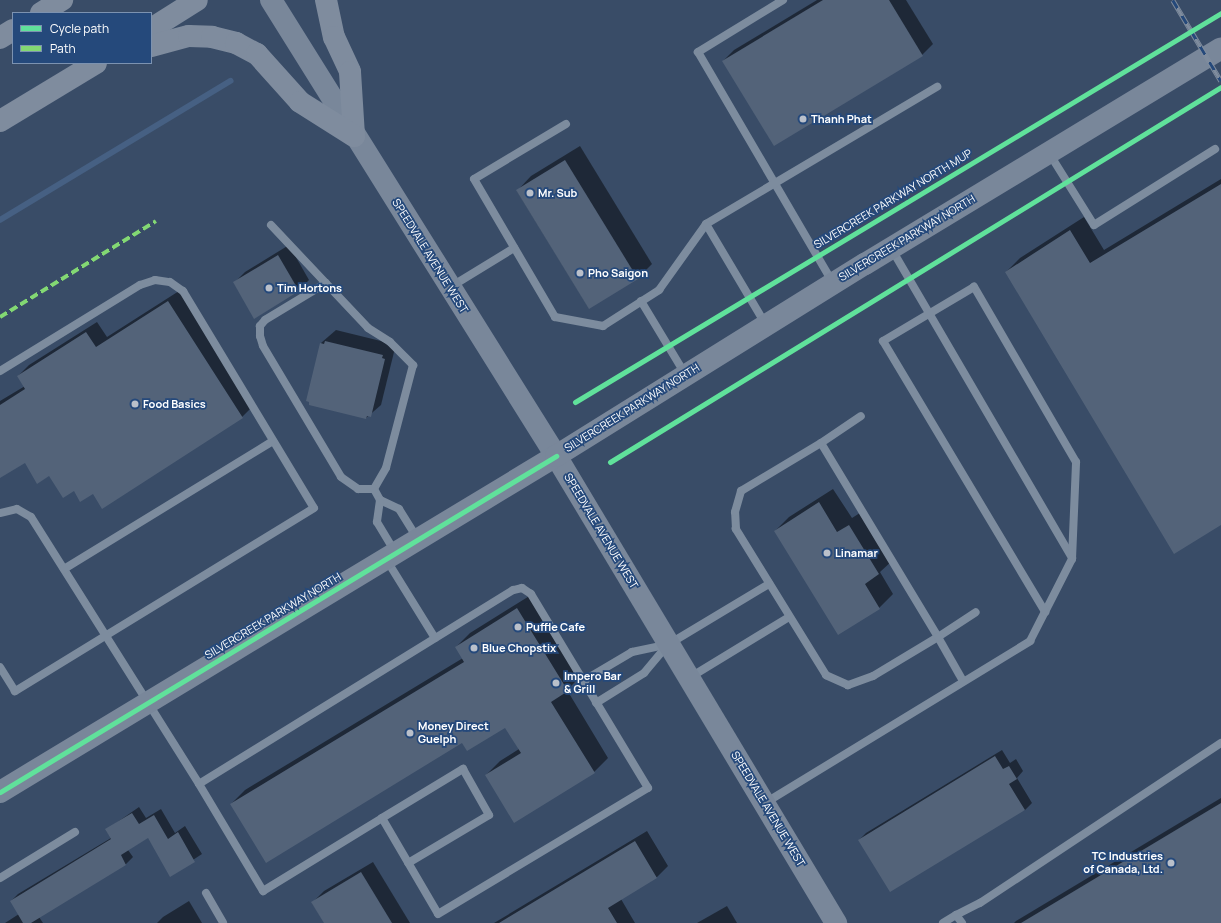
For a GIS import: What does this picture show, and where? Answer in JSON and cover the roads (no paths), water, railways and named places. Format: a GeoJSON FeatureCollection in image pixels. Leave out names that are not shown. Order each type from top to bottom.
{"type":"FeatureCollection","features":[{"type":"Feature","properties":{"kind":"highway"},"geometry":{"type":"LineString","coordinates":[[43,12],[62,0]]}},
{"type":"Feature","properties":{"kind":"highway"},"geometry":{"type":"LineString","coordinates":[[152,28],[197,0]]}},
{"type":"Feature","properties":{"kind":"highway"},"geometry":{"type":"LineString","coordinates":[[326,0],[334,37],[350,72],[354,136]]}},
{"type":"Feature","properties":{"kind":"highway"},"geometry":{"type":"LineString","coordinates":[[0,38],[12,31]]}},
{"type":"Feature","properties":{"kind":"highway"},"geometry":{"type":"LineString","coordinates":[[152,46],[189,36],[212,37],[236,44],[257,54],[300,102],[354,136]]}},
{"type":"Feature","properties":{"kind":"highway"},"geometry":{"type":"LineString","coordinates":[[0,121],[94,64]]}},
{"type":"Feature","properties":{"kind":"main road","name":"SPEEDVALE AVENUE WEST"},"geometry":{"type":"LineString","coordinates":[[271,0],[354,136],[451,287],[556,456],[836,923]]}},
{"type":"Feature","properties":{"kind":"main road","name":"SILVERCREEK PARKWAY NORTH"},"geometry":{"type":"LineString","coordinates":[[0,792],[556,456],[833,283],[1221,48]]}},
{"type":"Feature","properties":{"kind":"lane"},"geometry":{"type":"LineString","coordinates":[[783,0],[698,52],[833,283]]}},
{"type":"Feature","properties":{"kind":"lane"},"geometry":{"type":"LineString","coordinates":[[566,124],[474,179],[555,317],[603,326],[659,290],[706,224],[776,184],[937,87]]}},
{"type":"Feature","properties":{"kind":"lane"},"geometry":{"type":"LineString","coordinates":[[1049,152],[1094,225],[1215,149]]}},
{"type":"Feature","properties":{"kind":"lane"},"geometry":{"type":"LineString","coordinates":[[706,224],[766,325]]}},
{"type":"Feature","properties":{"kind":"lane"},"geometry":{"type":"LineString","coordinates":[[271,225],[368,328],[390,342],[413,365],[386,468],[374,489]]}},
{"type":"Feature","properties":{"kind":"lane"},"geometry":{"type":"LineString","coordinates":[[451,287],[514,248]]}},
{"type":"Feature","properties":{"kind":"lane"},"geometry":{"type":"LineString","coordinates":[[891,248],[1072,558]]}},
{"type":"Feature","properties":{"kind":"lane"},"geometry":{"type":"LineString","coordinates":[[0,371],[140,285],[155,280],[170,282],[183,291],[314,508],[15,692],[0,667]]}},
{"type":"Feature","properties":{"kind":"lane"},"geometry":{"type":"LineString","coordinates":[[326,284],[265,320],[260,326],[260,336],[263,346],[341,477],[358,489],[374,489]]}},
{"type":"Feature","properties":{"kind":"lane"},"geometry":{"type":"LineString","coordinates":[[764,804],[1030,641],[1045,612],[1072,558],[1076,462],[974,287],[883,341],[1045,612]]}},
{"type":"Feature","properties":{"kind":"lane"},"geometry":{"type":"LineString","coordinates":[[641,301],[685,375]]}},
{"type":"Feature","properties":{"kind":"lane"},"geometry":{"type":"LineString","coordinates":[[861,416],[821,443],[741,491],[735,512],[736,530],[826,675],[848,685],[873,676],[976,612]]}},
{"type":"Feature","properties":{"kind":"lane"},"geometry":{"type":"LineString","coordinates":[[64,569],[273,441]]}},
{"type":"Feature","properties":{"kind":"lane"},"geometry":{"type":"LineString","coordinates":[[821,443],[938,637],[963,682]]}},
{"type":"Feature","properties":{"kind":"lane"},"geometry":{"type":"LineString","coordinates":[[374,489],[380,500],[399,509],[417,539]]}},
{"type":"Feature","properties":{"kind":"lane"},"geometry":{"type":"LineString","coordinates":[[380,500],[377,522],[391,556],[435,638]]}},
{"type":"Feature","properties":{"kind":"lane"},"geometry":{"type":"LineString","coordinates":[[0,513],[17,509],[27,513],[106,635],[199,784],[263,891],[462,770],[489,815],[408,863]]}},
{"type":"Feature","properties":{"kind":"lane"},"geometry":{"type":"LineString","coordinates":[[596,703],[644,672],[669,644],[769,584]]}},
{"type":"Feature","properties":{"kind":"lane"},"geometry":{"type":"LineString","coordinates":[[199,784],[514,590],[522,588],[531,594],[648,788],[438,914],[382,818]]}},
{"type":"Feature","properties":{"kind":"lane"},"geometry":{"type":"LineString","coordinates":[[689,678],[789,617]]}},
{"type":"Feature","properties":{"kind":"lane"},"geometry":{"type":"LineString","coordinates":[[583,681],[632,652],[669,644]]}},
{"type":"Feature","properties":{"kind":"lane"},"geometry":{"type":"LineString","coordinates":[[943,923],[980,903],[1221,743]]}},
{"type":"Feature","properties":{"kind":"lane"},"geometry":{"type":"LineString","coordinates":[[0,878],[75,832]]}},
{"type":"Feature","properties":{"kind":"lane"},"geometry":{"type":"LineString","coordinates":[[206,893],[223,923]]}},
{"type":"Feature","properties":{"kind":"lane"},"geometry":{"type":"LineString","coordinates":[[956,915],[962,923]]}},
{"type":"Feature","properties":{"kind":"waterway"},"geometry":{"type":"LineString","coordinates":[[0,220],[230,81]]}},
{"type":"Feature","properties":{"kind":"railway"},"geometry":{"type":"LineString","coordinates":[[1173,0],[1221,81]]}},
{"type":"Feature","properties":{"kind":"place","name":"Thanh Phat"},"geometry":{"type":"Point","coordinates":[803,119]}},
{"type":"Feature","properties":{"kind":"place","name":"Mr. Sub"},"geometry":{"type":"Point","coordinates":[530,193]}},
{"type":"Feature","properties":{"kind":"place","name":"Pho Saigon"},"geometry":{"type":"Point","coordinates":[580,273]}},
{"type":"Feature","properties":{"kind":"place","name":"Tim Hortons"},"geometry":{"type":"Point","coordinates":[269,288]}},
{"type":"Feature","properties":{"kind":"place","name":"Food Basics"},"geometry":{"type":"Point","coordinates":[135,404]}},
{"type":"Feature","properties":{"kind":"place","name":"Linamar"},"geometry":{"type":"Point","coordinates":[827,553]}},
{"type":"Feature","properties":{"kind":"place","name":"Puffle Cafe"},"geometry":{"type":"Point","coordinates":[518,627]}},
{"type":"Feature","properties":{"kind":"place","name":"Blue Chopstix"},"geometry":{"type":"Point","coordinates":[474,648]}},
{"type":"Feature","properties":{"kind":"place","name":"Impero Bar & Grill"},"geometry":{"type":"Point","coordinates":[556,683]}},
{"type":"Feature","properties":{"kind":"place","name":"Money Direct Guelph"},"geometry":{"type":"Point","coordinates":[410,733]}},
{"type":"Feature","properties":{"kind":"place","name":"TC Industries of Canada, Ltd."},"geometry":{"type":"Point","coordinates":[1171,863]}}]}
